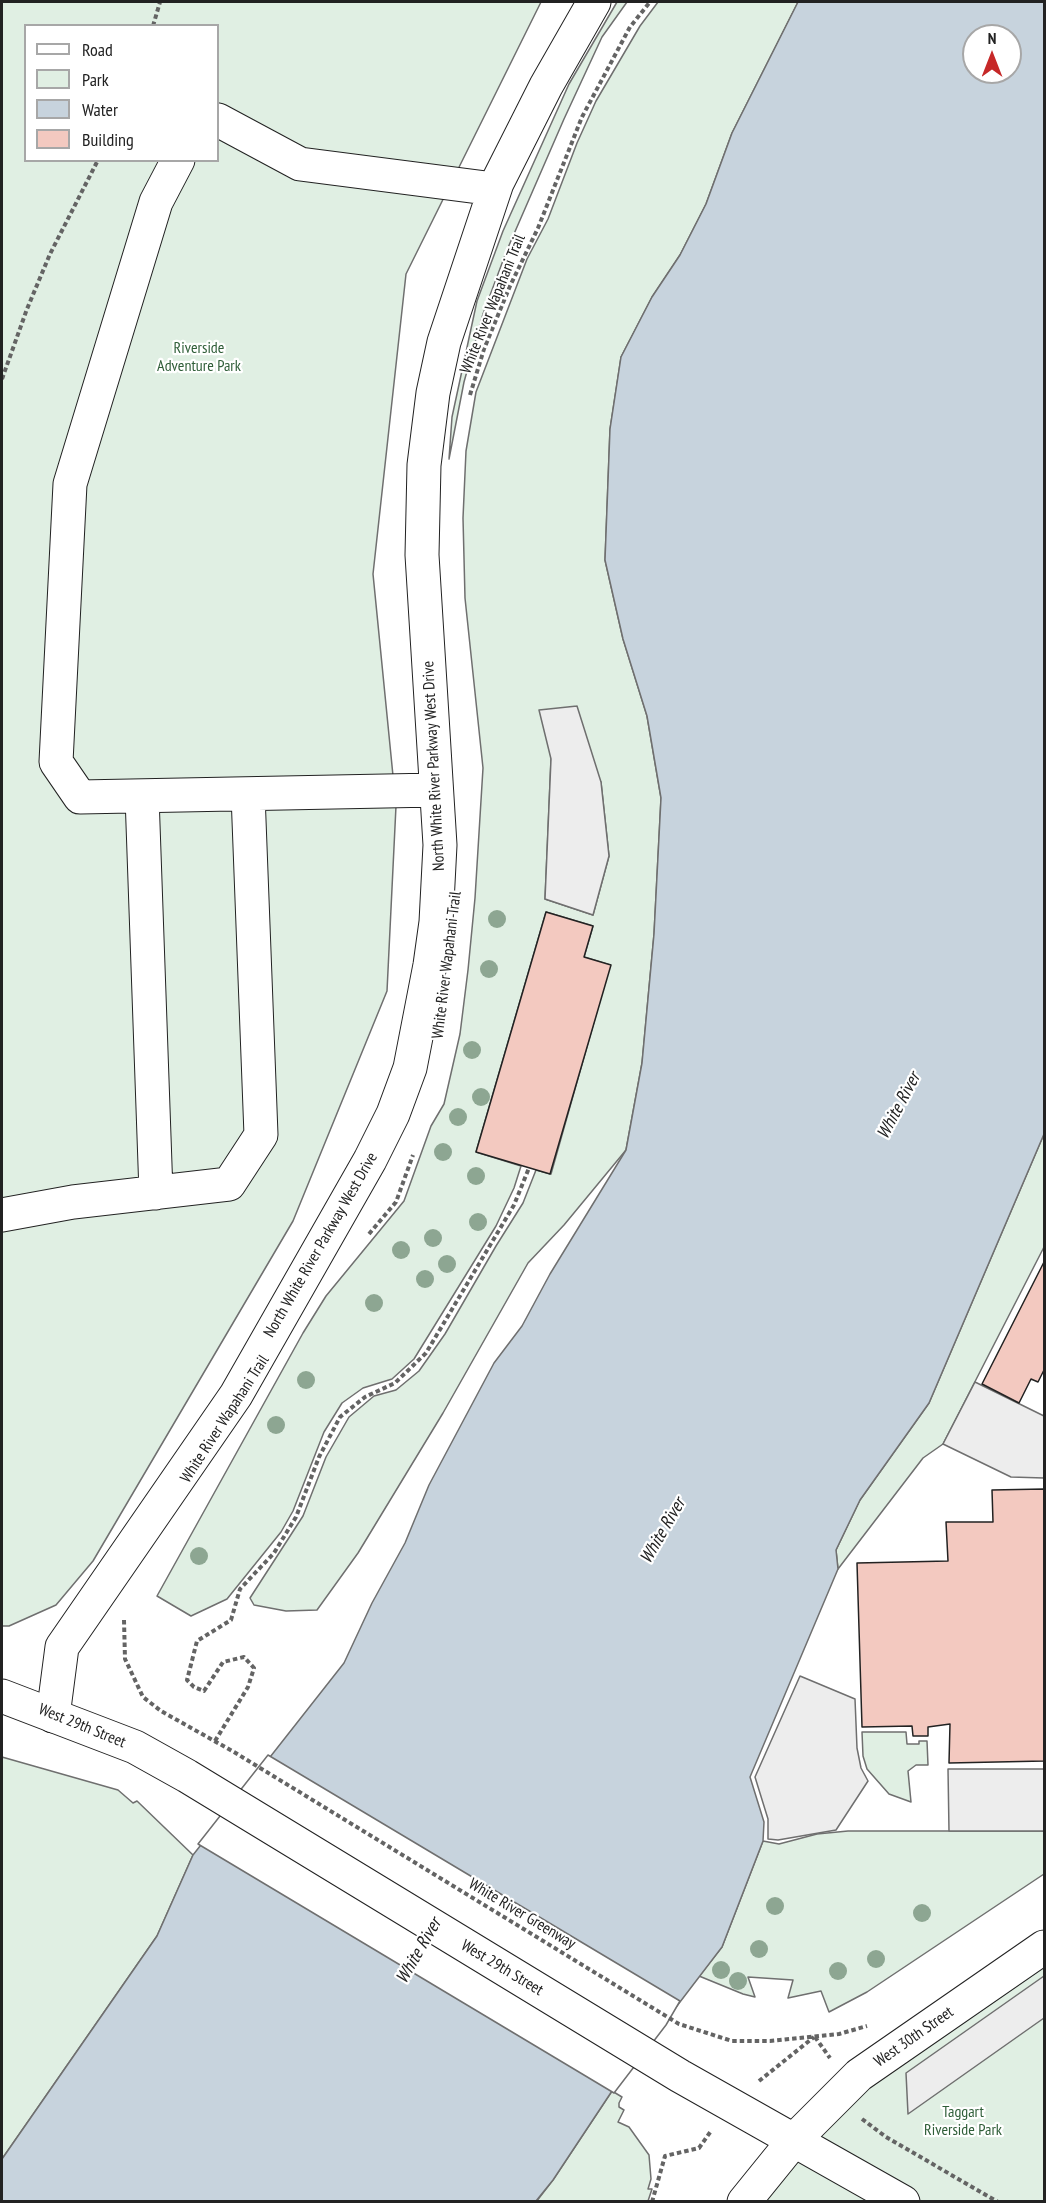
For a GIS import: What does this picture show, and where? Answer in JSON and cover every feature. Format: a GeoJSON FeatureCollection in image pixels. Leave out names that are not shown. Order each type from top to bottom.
{"type":"FeatureCollection","features":[{"type":"Feature","properties":{"kind":"street","name":"North White River Parkway West Drive"},"geometry":{"type":"LineString","coordinates":[[53,1716],[62,1647],[236,1395],[370,1160],[393,1114],[408,1076],[415,1051],[436,922],[440,845],[422,555],[424,465],[433,393],[444,342],[494,189],[546,86],[594,2]]}},
{"type":"Feature","properties":{"kind":"street"},"geometry":{"type":"LineString","coordinates":[[219,121],[300,164],[494,189]]}},
{"type":"Feature","properties":{"kind":"street"},"geometry":{"type":"LineString","coordinates":[[177,162],[156,202],[70,484],[56,762],[80,797],[436,790]]}},
{"type":"Feature","properties":{"kind":"street"},"geometry":{"type":"LineString","coordinates":[[2,1215],[73,1202],[229,1184],[261,1135],[248,794]]}},
{"type":"Feature","properties":{"kind":"street"},"geometry":{"type":"LineString","coordinates":[[142,796],[156,1193]]}},
{"type":"Feature","properties":{"kind":"street","name":"West 29th Street"},"geometry":{"type":"LineString","coordinates":[[2,1696],[135,1747],[187,1776],[680,2076],[903,2202]]}},
{"type":"Feature","properties":{"kind":"street","name":"West 30th Street"},"geometry":{"type":"LineString","coordinates":[[744,2202],[795,2139],[859,2075],[1044,1947]]}},
{"type":"Feature","properties":{"kind":"path"},"geometry":{"type":"LineString","coordinates":[[154,24],[160,2]]}},
{"type":"Feature","properties":{"kind":"path","name":"White River Wapahani Trail"},"geometry":{"type":"LineString","coordinates":[[469,399],[484,349],[510,286],[538,228],[582,117],[630,27],[650,2]]}},
{"type":"Feature","properties":{"kind":"path"},"geometry":{"type":"LineString","coordinates":[[2,379],[50,254],[97,162]]}},
{"type":"Feature","properties":{"kind":"path"},"geometry":{"type":"LineString","coordinates":[[368,1236],[396,1202],[416,1147]]}},
{"type":"Feature","properties":{"kind":"path"},"geometry":{"type":"LineString","coordinates":[[123,1612],[125,1659],[143,1697],[161,1711],[215,1741],[248,1687],[254,1668],[244,1657],[223,1662],[204,1691],[194,1687],[187,1680],[198,1641],[231,1620],[240,1588],[274,1553],[296,1518],[319,1457],[340,1417],[365,1397],[395,1383],[426,1353],[514,1205],[529,1168]]}},
{"type":"Feature","properties":{"kind":"path","name":"White River Greenway"},"geometry":{"type":"LineString","coordinates":[[215,1741],[679,2024],[732,2041],[770,2041],[815,2037]]}},
{"type":"Feature","properties":{"kind":"path"},"geometry":{"type":"LineString","coordinates":[[857,2115],[886,2137],[998,2202]]}},
{"type":"Feature","properties":{"kind":"green space","name":"Riverside Adventure Park"},"geometry":{"type":"Polygon","coordinates":[[[2,2],[541,2],[406,274],[373,574],[396,806],[387,991],[293,1221],[93,1561],[56,1605],[9,1626],[2,1626],[2,2]]]}},
{"type":"Feature","properties":{"kind":"green space"},"geometry":{"type":"Polygon","coordinates":[[[617,2],[627,2],[602,37],[564,119],[507,250],[483,314],[464,382],[449,459],[452,417],[477,301],[503,231],[569,84],[617,2]]]}},
{"type":"Feature","properties":{"kind":"green space"},"geometry":{"type":"Polygon","coordinates":[[[658,2],[798,2],[732,133],[706,204],[680,255],[652,297],[621,357],[610,429],[605,560],[623,639],[647,716],[661,798],[654,934],[642,1063],[626,1150],[564,1225],[528,1263],[443,1413],[358,1553],[317,1610],[286,1611],[254,1605],[250,1598],[303,1516],[326,1457],[349,1417],[374,1396],[396,1390],[419,1371],[445,1334],[523,1203],[536,1170],[551,1174],[610,965],[584,957],[593,926],[546,912],[476,1152],[521,1166],[514,1188],[496,1226],[414,1359],[392,1379],[363,1388],[342,1403],[324,1432],[293,1511],[281,1532],[227,1599],[191,1616],[157,1596],[303,1333],[326,1296],[404,1201],[431,1126],[444,1104],[460,1034],[468,970],[483,768],[465,598],[463,518],[466,451],[476,392],[527,259],[548,219],[577,143],[596,101],[640,26],[658,2]],[[551,759],[545,899],[593,915],[609,856],[601,782],[551,759]]]}},
{"type":"Feature","properties":{"kind":"green space"},"geometry":{"type":"Polygon","coordinates":[[[1044,1134],[1044,1247],[943,1444],[923,1458],[838,1569],[836,1550],[860,1500],[929,1403],[1044,1134]]]}},
{"type":"Feature","properties":{"kind":"green space"},"geometry":{"type":"Polygon","coordinates":[[[862,1732],[906,1732],[907,1744],[927,1741],[928,1765],[916,1765],[908,1771],[911,1802],[889,1794],[867,1769],[863,1756],[862,1732]]]}},
{"type":"Feature","properties":{"kind":"green space"},"geometry":{"type":"Polygon","coordinates":[[[2,1757],[118,1790],[133,1803],[137,1801],[193,1855],[157,1936],[2,2159],[2,1757]]]}},
{"type":"Feature","properties":{"kind":"green space"},"geometry":{"type":"Polygon","coordinates":[[[848,1831],[1044,1831],[1044,1874],[867,1992],[829,2012],[821,1991],[788,1998],[793,1980],[748,1977],[755,1997],[699,1976],[722,1947],[763,1841],[779,1844],[817,1834],[848,1831]]]}},
{"type":"Feature","properties":{"kind":"green space","name":"Taggart Riverside Park"},"geometry":{"type":"Polygon","coordinates":[[[1044,1967],[1044,2201],[741,2202],[795,2139],[1044,1967]]]}},
{"type":"Feature","properties":{"kind":"green space"},"geometry":{"type":"Polygon","coordinates":[[[612,2091],[622,2097],[619,2107],[624,2110],[618,2122],[629,2127],[649,2155],[651,2179],[648,2189],[652,2189],[648,2201],[536,2202],[553,2180],[612,2091]]]}},
{"type":"Feature","properties":{"kind":"shaded area"},"geometry":{"type":"Polygon","coordinates":[[[577,706],[601,782],[609,856],[593,915],[545,899],[551,759],[539,710],[577,706]]]}},
{"type":"Feature","properties":{"kind":"shaded area"},"geometry":{"type":"Polygon","coordinates":[[[975,1382],[1044,1416],[1044,1478],[1011,1477],[943,1444],[975,1382]]]}},
{"type":"Feature","properties":{"kind":"shaded area"},"geometry":{"type":"Polygon","coordinates":[[[800,1676],[855,1699],[857,1748],[861,1768],[868,1781],[836,1830],[778,1840],[768,1839],[768,1819],[755,1777],[800,1676]]]}},
{"type":"Feature","properties":{"kind":"shaded area"},"geometry":{"type":"Polygon","coordinates":[[[948,1769],[1044,1769],[1044,1831],[949,1831],[948,1769]]]}},
{"type":"Feature","properties":{"kind":"shaded area"},"geometry":{"type":"Polygon","coordinates":[[[1044,1976],[1044,2018],[908,2114],[906,2073],[1044,1976]]]}},
{"type":"Feature","properties":{"kind":"water","name":"White River"},"geometry":{"type":"Polygon","coordinates":[[[798,2],[1044,2],[1044,1134],[929,1403],[860,1500],[836,1550],[838,1569],[750,1777],[764,1822],[763,1841],[722,1947],[612,2091],[553,2180],[536,2201],[2,2202],[2,2159],[157,1936],[193,1855],[344,1663],[372,1603],[405,1543],[429,1485],[494,1363],[522,1326],[550,1274],[626,1150],[642,1063],[654,934],[661,798],[647,716],[623,639],[605,560],[610,429],[621,357],[652,297],[680,255],[706,204],[732,133],[798,2]]]}},
{"type":"Feature","properties":{"kind":"pier"},"geometry":{"type":"Polygon","coordinates":[[[268,1755],[680,2001],[666,2025],[614,2093],[198,1844],[268,1755]]]}},
{"type":"Feature","properties":{"kind":"building"},"geometry":{"type":"Polygon","coordinates":[[[546,912],[593,926],[584,957],[611,965],[550,1174],[476,1152],[546,912]]]}},
{"type":"Feature","properties":{"kind":"building"},"geometry":{"type":"Polygon","coordinates":[[[1044,1262],[1044,1370],[1038,1382],[1031,1379],[1019,1403],[982,1384],[1044,1262]]]}},
{"type":"Feature","properties":{"kind":"building"},"geometry":{"type":"Polygon","coordinates":[[[1044,1489],[1044,1761],[949,1763],[950,1724],[928,1727],[928,1736],[913,1736],[912,1726],[862,1727],[857,1563],[948,1561],[946,1522],[993,1522],[992,1490],[1044,1489]]]}}]}
